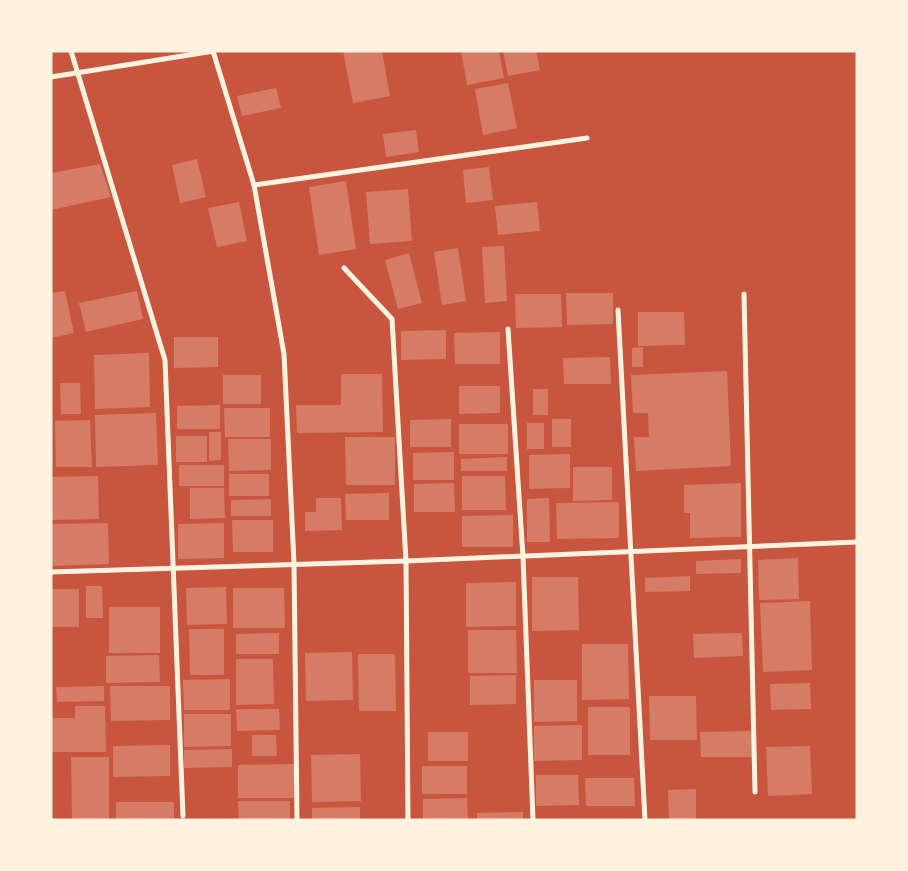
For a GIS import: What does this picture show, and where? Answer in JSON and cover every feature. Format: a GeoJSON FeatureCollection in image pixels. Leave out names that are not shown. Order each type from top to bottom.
{"type":"FeatureCollection","features":[{"type":"Feature","properties":{"kind":"street"},"geometry":{"type":"LineString","coordinates":[[71,51],[76,73],[164,360],[183,816]]}},
{"type":"Feature","properties":{"kind":"street"},"geometry":{"type":"LineString","coordinates":[[51,77],[213,51],[254,185],[284,354],[294,563],[297,820]]}},
{"type":"Feature","properties":{"kind":"street"},"geometry":{"type":"LineString","coordinates":[[254,185],[587,138]]}},
{"type":"Feature","properties":{"kind":"street"},"geometry":{"type":"LineString","coordinates":[[344,268],[392,319],[406,561],[408,820]]}},
{"type":"Feature","properties":{"kind":"street"},"geometry":{"type":"LineString","coordinates":[[744,294],[755,792]]}},
{"type":"Feature","properties":{"kind":"street"},"geometry":{"type":"LineString","coordinates":[[618,310],[645,820]]}},
{"type":"Feature","properties":{"kind":"street"},"geometry":{"type":"LineString","coordinates":[[508,329],[523,557],[533,820]]}},
{"type":"Feature","properties":{"kind":"street"},"geometry":{"type":"LineString","coordinates":[[51,572],[632,553],[857,542]]}},
{"type":"Feature","properties":{"kind":"building"},"geometry":{"type":"Polygon","coordinates":[[[343,51],[382,51],[390,96],[353,103],[343,51]]]}},
{"type":"Feature","properties":{"kind":"building"},"geometry":{"type":"Polygon","coordinates":[[[461,51],[499,51],[504,78],[467,85],[461,51]]]}},
{"type":"Feature","properties":{"kind":"building"},"geometry":{"type":"Polygon","coordinates":[[[503,51],[536,51],[540,70],[508,76],[503,51]]]}},
{"type":"Feature","properties":{"kind":"building"},"geometry":{"type":"Polygon","coordinates":[[[508,83],[517,128],[483,135],[475,89],[508,83]]]}},
{"type":"Feature","properties":{"kind":"building"},"geometry":{"type":"Polygon","coordinates":[[[276,88],[281,108],[242,116],[237,96],[276,88]]]}},
{"type":"Feature","properties":{"kind":"building"},"geometry":{"type":"Polygon","coordinates":[[[416,130],[419,152],[386,157],[383,134],[416,130]]]}},
{"type":"Feature","properties":{"kind":"building"},"geometry":{"type":"Polygon","coordinates":[[[197,159],[206,197],[180,203],[172,165],[197,159]]]}},
{"type":"Feature","properties":{"kind":"building"},"geometry":{"type":"Polygon","coordinates":[[[100,164],[111,197],[51,210],[51,173],[100,164]]]}},
{"type":"Feature","properties":{"kind":"building"},"geometry":{"type":"Polygon","coordinates":[[[489,167],[493,200],[466,203],[463,170],[489,167]]]}},
{"type":"Feature","properties":{"kind":"building"},"geometry":{"type":"Polygon","coordinates":[[[346,181],[356,249],[319,255],[309,187],[346,181]]]}},
{"type":"Feature","properties":{"kind":"building"},"geometry":{"type":"Polygon","coordinates":[[[408,189],[412,241],[370,244],[366,192],[408,189]]]}},
{"type":"Feature","properties":{"kind":"building"},"geometry":{"type":"Polygon","coordinates":[[[239,202],[247,241],[217,247],[208,208],[239,202]]]}},
{"type":"Feature","properties":{"kind":"building"},"geometry":{"type":"Polygon","coordinates":[[[537,202],[540,231],[498,235],[495,206],[537,202]]]}},
{"type":"Feature","properties":{"kind":"building"},"geometry":{"type":"Polygon","coordinates":[[[504,246],[507,301],[485,303],[482,247],[504,246]]]}},
{"type":"Feature","properties":{"kind":"building"},"geometry":{"type":"Polygon","coordinates":[[[458,248],[466,301],[442,305],[434,252],[458,248]]]}},
{"type":"Feature","properties":{"kind":"building"},"geometry":{"type":"Polygon","coordinates":[[[409,253],[422,303],[398,309],[385,260],[409,253]]]}},
{"type":"Feature","properties":{"kind":"building"},"geometry":{"type":"Polygon","coordinates":[[[65,291],[74,333],[51,338],[51,293],[65,291]]]}},
{"type":"Feature","properties":{"kind":"building"},"geometry":{"type":"Polygon","coordinates":[[[137,291],[143,319],[86,332],[79,303],[137,291]]]}},
{"type":"Feature","properties":{"kind":"building"},"geometry":{"type":"Polygon","coordinates":[[[566,293],[613,293],[613,324],[567,325],[566,293]]]}},
{"type":"Feature","properties":{"kind":"building"},"geometry":{"type":"Polygon","coordinates":[[[515,294],[561,294],[562,327],[516,328],[515,294]]]}},
{"type":"Feature","properties":{"kind":"building"},"geometry":{"type":"Polygon","coordinates":[[[638,312],[684,312],[685,345],[638,346],[638,312]]]}},
{"type":"Feature","properties":{"kind":"building"},"geometry":{"type":"Polygon","coordinates":[[[446,330],[446,359],[401,360],[401,331],[446,330]]]}},
{"type":"Feature","properties":{"kind":"building"},"geometry":{"type":"Polygon","coordinates":[[[500,332],[500,364],[455,364],[454,333],[500,332]]]}},
{"type":"Feature","properties":{"kind":"building"},"geometry":{"type":"Polygon","coordinates":[[[174,337],[218,337],[218,367],[174,368],[174,337]]]}},
{"type":"Feature","properties":{"kind":"building"},"geometry":{"type":"Polygon","coordinates":[[[643,347],[643,367],[632,367],[632,348],[643,347]]]}},
{"type":"Feature","properties":{"kind":"building"},"geometry":{"type":"Polygon","coordinates":[[[149,353],[150,407],[95,409],[94,355],[149,353]]]}},
{"type":"Feature","properties":{"kind":"building"},"geometry":{"type":"Polygon","coordinates":[[[610,357],[611,384],[564,384],[563,358],[610,357]]]}},
{"type":"Feature","properties":{"kind":"building"},"geometry":{"type":"Polygon","coordinates":[[[727,371],[731,466],[636,471],[634,437],[649,437],[648,413],[633,413],[631,375],[727,371]]]}},
{"type":"Feature","properties":{"kind":"building"},"geometry":{"type":"Polygon","coordinates":[[[341,374],[382,374],[383,432],[297,433],[296,405],[341,405],[341,374]]]}},
{"type":"Feature","properties":{"kind":"building"},"geometry":{"type":"Polygon","coordinates":[[[223,375],[261,375],[261,404],[223,404],[223,375]]]}},
{"type":"Feature","properties":{"kind":"building"},"geometry":{"type":"Polygon","coordinates":[[[60,383],[80,383],[81,414],[61,414],[60,383]]]}},
{"type":"Feature","properties":{"kind":"building"},"geometry":{"type":"Polygon","coordinates":[[[459,386],[500,386],[500,413],[459,414],[459,386]]]}},
{"type":"Feature","properties":{"kind":"building"},"geometry":{"type":"Polygon","coordinates":[[[533,389],[548,389],[548,415],[533,415],[533,389]]]}},
{"type":"Feature","properties":{"kind":"building"},"geometry":{"type":"Polygon","coordinates":[[[220,405],[220,429],[177,429],[177,406],[220,405]]]}},
{"type":"Feature","properties":{"kind":"building"},"geometry":{"type":"Polygon","coordinates":[[[224,408],[270,408],[270,437],[225,437],[224,408]]]}},
{"type":"Feature","properties":{"kind":"building"},"geometry":{"type":"Polygon","coordinates":[[[156,413],[158,465],[96,467],[95,415],[156,413]]]}},
{"type":"Feature","properties":{"kind":"building"},"geometry":{"type":"Polygon","coordinates":[[[451,419],[451,447],[410,447],[410,420],[451,419]]]}},
{"type":"Feature","properties":{"kind":"building"},"geometry":{"type":"Polygon","coordinates":[[[552,419],[571,419],[571,447],[552,447],[552,419]]]}},
{"type":"Feature","properties":{"kind":"building"},"geometry":{"type":"Polygon","coordinates":[[[90,420],[92,467],[56,467],[55,421],[90,420]]]}},
{"type":"Feature","properties":{"kind":"building"},"geometry":{"type":"Polygon","coordinates":[[[527,423],[544,423],[544,449],[527,449],[527,423]]]}},
{"type":"Feature","properties":{"kind":"building"},"geometry":{"type":"Polygon","coordinates":[[[459,424],[508,424],[508,454],[459,454],[459,424]]]}},
{"type":"Feature","properties":{"kind":"building"},"geometry":{"type":"Polygon","coordinates":[[[209,432],[221,432],[221,460],[209,461],[209,432]]]}},
{"type":"Feature","properties":{"kind":"building"},"geometry":{"type":"Polygon","coordinates":[[[176,436],[207,436],[207,462],[176,462],[176,436]]]}},
{"type":"Feature","properties":{"kind":"building"},"geometry":{"type":"Polygon","coordinates":[[[345,437],[395,437],[395,485],[346,485],[345,437]]]}},
{"type":"Feature","properties":{"kind":"building"},"geometry":{"type":"Polygon","coordinates":[[[228,439],[271,439],[271,470],[229,471],[228,439]]]}},
{"type":"Feature","properties":{"kind":"building"},"geometry":{"type":"Polygon","coordinates":[[[454,452],[454,480],[413,480],[413,453],[454,452]]]}},
{"type":"Feature","properties":{"kind":"building"},"geometry":{"type":"Polygon","coordinates":[[[570,454],[570,488],[529,489],[529,455],[570,454]]]}},
{"type":"Feature","properties":{"kind":"building"},"geometry":{"type":"Polygon","coordinates":[[[507,457],[507,471],[461,471],[461,459],[507,457]]]}},
{"type":"Feature","properties":{"kind":"building"},"geometry":{"type":"Polygon","coordinates":[[[179,465],[224,465],[224,486],[179,486],[179,465]]]}},
{"type":"Feature","properties":{"kind":"building"},"geometry":{"type":"Polygon","coordinates":[[[573,467],[612,467],[612,500],[573,501],[573,467]]]}},
{"type":"Feature","properties":{"kind":"building"},"geometry":{"type":"Polygon","coordinates":[[[229,474],[269,474],[269,496],[229,496],[229,474]]]}},
{"type":"Feature","properties":{"kind":"building"},"geometry":{"type":"Polygon","coordinates":[[[98,476],[99,519],[51,520],[51,477],[98,476]]]}},
{"type":"Feature","properties":{"kind":"building"},"geometry":{"type":"Polygon","coordinates":[[[462,476],[505,476],[506,510],[462,510],[462,476]]]}},
{"type":"Feature","properties":{"kind":"building"},"geometry":{"type":"Polygon","coordinates":[[[454,483],[455,512],[414,512],[414,484],[454,483]]]}},
{"type":"Feature","properties":{"kind":"building"},"geometry":{"type":"Polygon","coordinates":[[[741,483],[741,537],[690,538],[690,513],[684,513],[684,485],[741,483]]]}},
{"type":"Feature","properties":{"kind":"building"},"geometry":{"type":"Polygon","coordinates":[[[190,488],[224,488],[225,518],[190,519],[190,488]]]}},
{"type":"Feature","properties":{"kind":"building"},"geometry":{"type":"Polygon","coordinates":[[[389,493],[389,520],[346,520],[345,494],[389,493]]]}},
{"type":"Feature","properties":{"kind":"building"},"geometry":{"type":"Polygon","coordinates":[[[316,498],[341,498],[342,530],[305,531],[305,512],[316,512],[316,498]]]}},
{"type":"Feature","properties":{"kind":"building"},"geometry":{"type":"Polygon","coordinates":[[[549,498],[550,542],[527,542],[527,499],[549,498]]]}},
{"type":"Feature","properties":{"kind":"building"},"geometry":{"type":"Polygon","coordinates":[[[271,499],[271,516],[231,516],[231,500],[271,499]]]}},
{"type":"Feature","properties":{"kind":"building"},"geometry":{"type":"Polygon","coordinates":[[[619,502],[619,538],[557,539],[556,503],[619,502]]]}},
{"type":"Feature","properties":{"kind":"building"},"geometry":{"type":"Polygon","coordinates":[[[513,515],[513,547],[462,547],[462,516],[513,515]]]}},
{"type":"Feature","properties":{"kind":"building"},"geometry":{"type":"Polygon","coordinates":[[[232,520],[273,520],[273,552],[233,552],[232,520]]]}},
{"type":"Feature","properties":{"kind":"building"},"geometry":{"type":"Polygon","coordinates":[[[108,523],[109,564],[51,566],[51,524],[108,523]]]}},
{"type":"Feature","properties":{"kind":"building"},"geometry":{"type":"Polygon","coordinates":[[[224,523],[224,558],[178,559],[178,524],[224,523]]]}},
{"type":"Feature","properties":{"kind":"building"},"geometry":{"type":"Polygon","coordinates":[[[798,558],[799,599],[759,600],[758,560],[798,558]]]}},
{"type":"Feature","properties":{"kind":"building"},"geometry":{"type":"Polygon","coordinates":[[[741,559],[741,573],[696,574],[696,561],[741,559]]]}},
{"type":"Feature","properties":{"kind":"building"},"geometry":{"type":"Polygon","coordinates":[[[690,576],[690,591],[645,592],[645,578],[690,576]]]}},
{"type":"Feature","properties":{"kind":"building"},"geometry":{"type":"Polygon","coordinates":[[[532,577],[578,577],[579,630],[532,631],[532,577]]]}},
{"type":"Feature","properties":{"kind":"building"},"geometry":{"type":"Polygon","coordinates":[[[516,582],[516,626],[466,627],[466,583],[516,582]]]}},
{"type":"Feature","properties":{"kind":"building"},"geometry":{"type":"Polygon","coordinates":[[[86,586],[102,586],[103,618],[86,618],[86,586]]]}},
{"type":"Feature","properties":{"kind":"building"},"geometry":{"type":"Polygon","coordinates":[[[226,587],[227,624],[187,625],[186,588],[226,587]]]}},
{"type":"Feature","properties":{"kind":"building"},"geometry":{"type":"Polygon","coordinates":[[[233,588],[284,588],[285,628],[233,628],[233,588]]]}},
{"type":"Feature","properties":{"kind":"building"},"geometry":{"type":"Polygon","coordinates":[[[51,589],[79,589],[79,627],[51,627],[51,589]]]}},
{"type":"Feature","properties":{"kind":"building"},"geometry":{"type":"Polygon","coordinates":[[[810,601],[812,670],[763,672],[760,603],[810,601]]]}},
{"type":"Feature","properties":{"kind":"building"},"geometry":{"type":"Polygon","coordinates":[[[109,607],[160,607],[160,653],[109,653],[109,607]]]}},
{"type":"Feature","properties":{"kind":"building"},"geometry":{"type":"Polygon","coordinates":[[[189,629],[224,629],[224,675],[190,675],[189,629]]]}},
{"type":"Feature","properties":{"kind":"building"},"geometry":{"type":"Polygon","coordinates":[[[468,630],[516,630],[517,673],[468,673],[468,630]]]}},
{"type":"Feature","properties":{"kind":"building"},"geometry":{"type":"Polygon","coordinates":[[[279,633],[279,654],[236,654],[236,634],[279,633]]]}},
{"type":"Feature","properties":{"kind":"building"},"geometry":{"type":"Polygon","coordinates":[[[742,633],[743,656],[694,658],[693,634],[742,633]]]}},
{"type":"Feature","properties":{"kind":"building"},"geometry":{"type":"Polygon","coordinates":[[[582,644],[628,644],[629,699],[582,700],[582,644]]]}},
{"type":"Feature","properties":{"kind":"building"},"geometry":{"type":"Polygon","coordinates":[[[352,652],[353,700],[306,701],[305,653],[352,652]]]}},
{"type":"Feature","properties":{"kind":"building"},"geometry":{"type":"Polygon","coordinates":[[[358,654],[395,654],[396,711],[359,711],[358,654]]]}},
{"type":"Feature","properties":{"kind":"building"},"geometry":{"type":"Polygon","coordinates":[[[159,655],[160,682],[106,683],[106,656],[159,655]]]}},
{"type":"Feature","properties":{"kind":"building"},"geometry":{"type":"Polygon","coordinates":[[[236,659],[273,659],[274,704],[236,705],[236,659]]]}},
{"type":"Feature","properties":{"kind":"building"},"geometry":{"type":"Polygon","coordinates":[[[516,675],[516,704],[470,705],[470,676],[516,675]]]}},
{"type":"Feature","properties":{"kind":"building"},"geometry":{"type":"Polygon","coordinates":[[[230,679],[230,710],[184,710],[183,680],[230,679]]]}},
{"type":"Feature","properties":{"kind":"building"},"geometry":{"type":"Polygon","coordinates":[[[534,680],[577,680],[577,721],[534,722],[534,680]]]}},
{"type":"Feature","properties":{"kind":"building"},"geometry":{"type":"Polygon","coordinates":[[[810,683],[811,709],[771,710],[770,684],[810,683]]]}},
{"type":"Feature","properties":{"kind":"building"},"geometry":{"type":"Polygon","coordinates":[[[104,686],[104,701],[57,702],[56,687],[104,686]]]}},
{"type":"Feature","properties":{"kind":"building"},"geometry":{"type":"Polygon","coordinates":[[[110,686],[170,686],[170,720],[111,721],[110,686]]]}},
{"type":"Feature","properties":{"kind":"building"},"geometry":{"type":"Polygon","coordinates":[[[649,696],[696,696],[697,740],[650,740],[649,696]]]}},
{"type":"Feature","properties":{"kind":"building"},"geometry":{"type":"Polygon","coordinates":[[[75,706],[105,706],[106,752],[51,752],[51,718],[75,718],[75,706]]]}},
{"type":"Feature","properties":{"kind":"building"},"geometry":{"type":"Polygon","coordinates":[[[588,707],[630,707],[630,755],[588,755],[588,707]]]}},
{"type":"Feature","properties":{"kind":"building"},"geometry":{"type":"Polygon","coordinates":[[[236,709],[279,709],[280,730],[237,731],[236,709]]]}},
{"type":"Feature","properties":{"kind":"building"},"geometry":{"type":"Polygon","coordinates":[[[184,714],[231,714],[231,746],[184,747],[184,714]]]}},
{"type":"Feature","properties":{"kind":"building"},"geometry":{"type":"Polygon","coordinates":[[[582,725],[582,760],[534,761],[534,726],[582,725]]]}},
{"type":"Feature","properties":{"kind":"building"},"geometry":{"type":"Polygon","coordinates":[[[751,731],[752,757],[701,757],[700,732],[751,731]]]}},
{"type":"Feature","properties":{"kind":"building"},"geometry":{"type":"Polygon","coordinates":[[[428,732],[468,732],[468,761],[428,761],[428,732]]]}},
{"type":"Feature","properties":{"kind":"building"},"geometry":{"type":"Polygon","coordinates":[[[252,735],[276,735],[277,756],[252,756],[252,735]]]}},
{"type":"Feature","properties":{"kind":"building"},"geometry":{"type":"Polygon","coordinates":[[[170,745],[170,776],[113,777],[113,746],[170,745]]]}},
{"type":"Feature","properties":{"kind":"building"},"geometry":{"type":"Polygon","coordinates":[[[810,746],[812,794],[768,796],[766,747],[810,746]]]}},
{"type":"Feature","properties":{"kind":"building"},"geometry":{"type":"Polygon","coordinates":[[[232,749],[232,767],[184,768],[184,750],[232,749]]]}},
{"type":"Feature","properties":{"kind":"building"},"geometry":{"type":"Polygon","coordinates":[[[360,754],[361,801],[312,802],[311,755],[360,754]]]}},
{"type":"Feature","properties":{"kind":"building"},"geometry":{"type":"Polygon","coordinates":[[[71,757],[109,757],[109,820],[72,820],[71,757]]]}},
{"type":"Feature","properties":{"kind":"building"},"geometry":{"type":"Polygon","coordinates":[[[294,764],[294,798],[238,798],[238,765],[294,764]]]}},
{"type":"Feature","properties":{"kind":"building"},"geometry":{"type":"Polygon","coordinates":[[[422,766],[467,766],[467,794],[422,794],[422,766]]]}},
{"type":"Feature","properties":{"kind":"building"},"geometry":{"type":"Polygon","coordinates":[[[536,775],[578,775],[579,805],[536,806],[536,775]]]}},
{"type":"Feature","properties":{"kind":"building"},"geometry":{"type":"Polygon","coordinates":[[[585,778],[634,778],[635,806],[586,806],[585,778]]]}},
{"type":"Feature","properties":{"kind":"building"},"geometry":{"type":"Polygon","coordinates":[[[696,789],[696,820],[669,820],[668,790],[696,789]]]}},
{"type":"Feature","properties":{"kind":"building"},"geometry":{"type":"Polygon","coordinates":[[[467,798],[468,820],[423,820],[423,799],[467,798]]]}},
{"type":"Feature","properties":{"kind":"building"},"geometry":{"type":"Polygon","coordinates":[[[238,801],[290,801],[290,820],[239,820],[238,801]]]}},
{"type":"Feature","properties":{"kind":"building"},"geometry":{"type":"Polygon","coordinates":[[[116,802],[174,802],[174,820],[116,820],[116,802]]]}},
{"type":"Feature","properties":{"kind":"building"},"geometry":{"type":"Polygon","coordinates":[[[360,807],[360,820],[312,820],[312,808],[360,807]]]}},
{"type":"Feature","properties":{"kind":"building"},"geometry":{"type":"Polygon","coordinates":[[[523,812],[523,820],[477,820],[477,813],[523,812]]]}}]}
